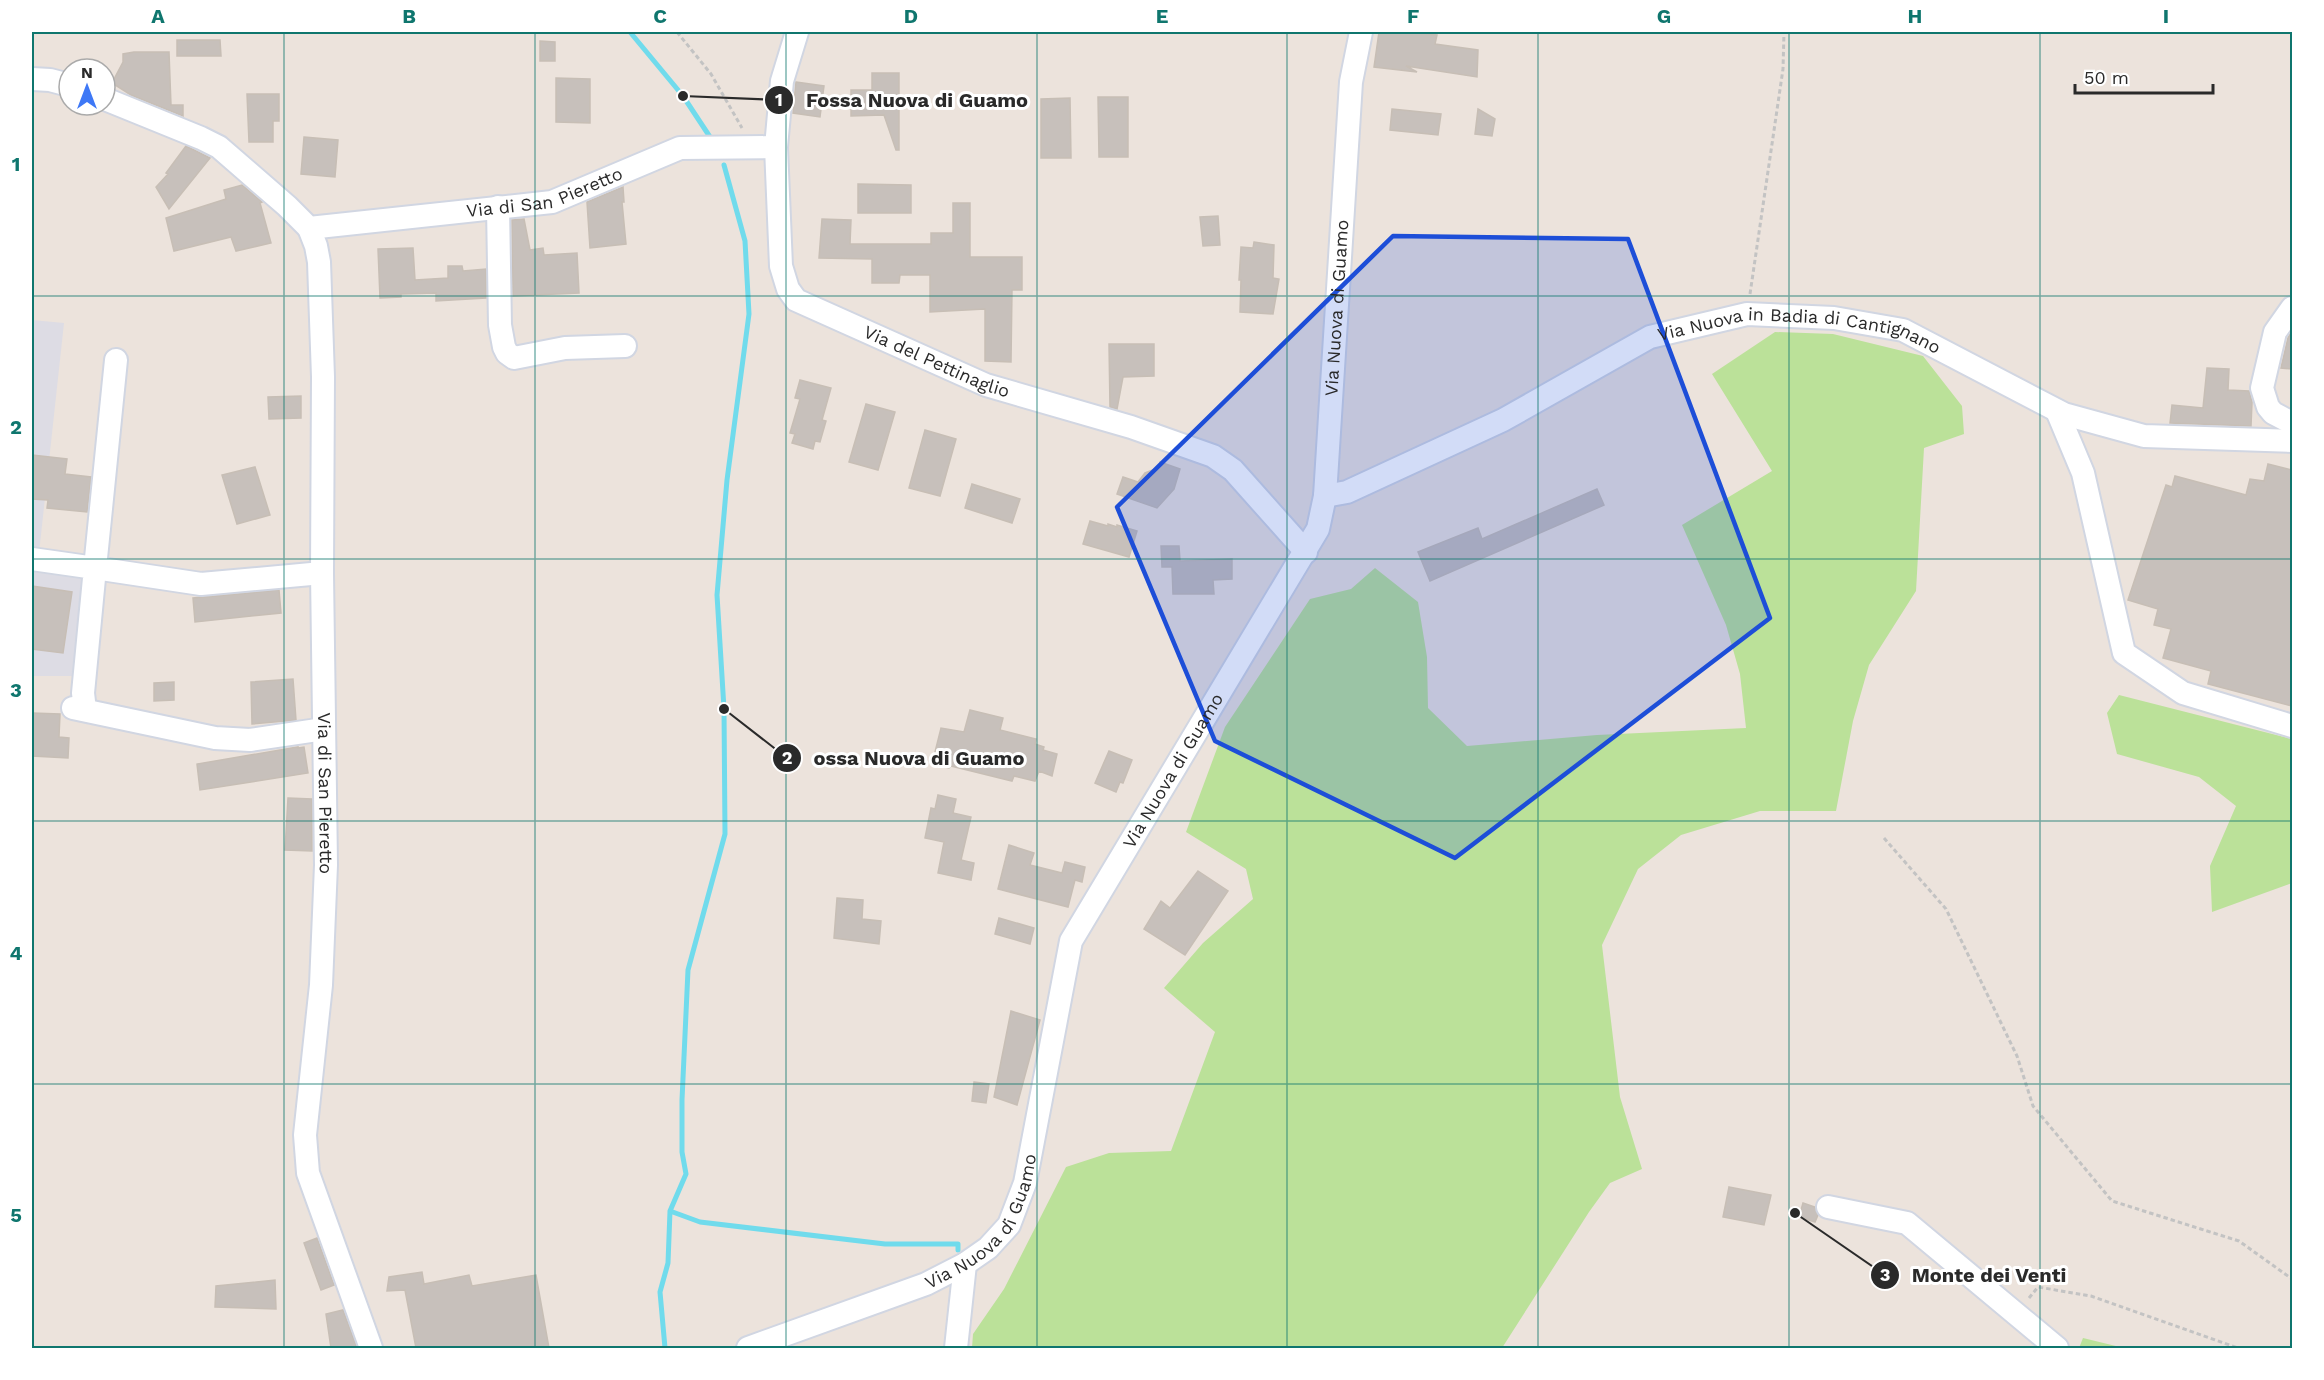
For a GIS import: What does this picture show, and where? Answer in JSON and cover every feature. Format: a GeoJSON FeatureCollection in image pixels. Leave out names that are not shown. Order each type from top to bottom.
{"type":"FeatureCollection","features":[{"type":"Feature","properties":{"kind":"street","name":"Via del Pettinaglio"},"geometry":{"type":"LineString","coordinates":[[797,32],[783,81],[776,147],[781,266],[788,289],[796,300],[986,385],[1131,427],[1213,456],[1233,470],[1306,552]]}},
{"type":"Feature","properties":{"kind":"street","name":"Via Nuova di Guamo"},"geometry":{"type":"LineString","coordinates":[[748,1348],[926,1284],[965,1264],[988,1248],[1009,1226],[1025,1183],[1071,941],[1318,529],[1325,496],[1351,82],[1361,32]]}},
{"type":"Feature","properties":{"kind":"street"},"geometry":{"type":"LineString","coordinates":[[32,79],[57,82]]}},
{"type":"Feature","properties":{"kind":"street","name":"Via di San Pieretto"},"geometry":{"type":"LineString","coordinates":[[117,104],[219,147],[309,228],[316,246],[319,262],[323,377],[325,875],[321,985],[305,1135],[308,1173],[371,1348]]}},
{"type":"Feature","properties":{"kind":"street","name":"Via di San Pieretto"},"geometry":{"type":"LineString","coordinates":[[309,228],[552,202],[680,148],[776,147]]}},
{"type":"Feature","properties":{"kind":"street"},"geometry":{"type":"LineString","coordinates":[[498,207],[500,325],[507,353],[514,358],[565,348],[625,346]]}},
{"type":"Feature","properties":{"kind":"street"},"geometry":{"type":"LineString","coordinates":[[2292,308],[2275,332],[2262,388],[2268,407],[2273,413],[2292,423]]}},
{"type":"Feature","properties":{"kind":"street","name":"Via Nuova in Badia di Cantignano"},"geometry":{"type":"LineString","coordinates":[[1325,496],[1347,492],[1503,420],[1650,337],[1747,314],[1834,318],[1904,330],[2057,411],[2144,436],[2292,441]]}},
{"type":"Feature","properties":{"kind":"street"},"geometry":{"type":"LineString","coordinates":[[117,360],[83,693],[79,709],[215,738],[250,740],[324,729]]}},
{"type":"Feature","properties":{"kind":"street"},"geometry":{"type":"LineString","coordinates":[[2057,411],[2083,472],[2124,653],[2183,693],[2292,726]]}},
{"type":"Feature","properties":{"kind":"street"},"geometry":{"type":"LineString","coordinates":[[32,558],[201,584],[322,573]]}},
{"type":"Feature","properties":{"kind":"street"},"geometry":{"type":"LineString","coordinates":[[1828,1207],[1906,1223],[2057,1348]]}},
{"type":"Feature","properties":{"kind":"street"},"geometry":{"type":"LineString","coordinates":[[956,1348],[965,1264]]}},
{"type":"Feature","properties":{"kind":"path"},"geometry":{"type":"LineString","coordinates":[[677,32],[711,74],[753,148]]}},
{"type":"Feature","properties":{"kind":"path"},"geometry":{"type":"LineString","coordinates":[[1747,314],[1783,69],[1784,32]]}},
{"type":"Feature","properties":{"kind":"path"},"geometry":{"type":"LineString","coordinates":[[1884,838],[1946,909],[2017,1056],[2033,1106],[2112,1201],[2239,1241],[2292,1279]]}},
{"type":"Feature","properties":{"kind":"path"},"geometry":{"type":"LineString","coordinates":[[2015,1315],[2038,1287],[2091,1296],[2238,1348]]}},
{"type":"Feature","properties":{"kind":"highlighted area"},"geometry":{"type":"Polygon","coordinates":[[[1393,236],[1628,239],[1770,618],[1455,858],[1215,741],[1117,507],[1393,236]]]}},
{"type":"Feature","properties":{"kind":"shaded area"},"geometry":{"type":"Polygon","coordinates":[[[32,320],[64,323],[39,553],[91,561],[80,676],[32,676],[32,320]]]}},
{"type":"Feature","properties":{"kind":"green space"},"geometry":{"type":"Polygon","coordinates":[[[1775,332],[1833,334],[1923,356],[1962,406],[1964,434],[1924,448],[1916,591],[1869,665],[1853,721],[1836,811],[1760,811],[1681,835],[1638,869],[1602,945],[1620,1097],[1642,1169],[1610,1183],[1502,1348],[972,1348],[973,1334],[1004,1289],[1066,1167],[1109,1153],[1171,1151],[1215,1032],[1164,988],[1203,943],[1253,899],[1246,869],[1186,832],[1225,727],[1310,599],[1351,589],[1375,568],[1418,602],[1427,657],[1428,708],[1467,746],[1597,735],[1746,728],[1740,674],[1726,625],[1682,525],[1772,471],[1712,374],[1775,332]]]}},
{"type":"Feature","properties":{"kind":"green space"},"geometry":{"type":"Polygon","coordinates":[[[2119,695],[2292,739],[2292,883],[2212,912],[2210,866],[2236,806],[2199,777],[2117,754],[2107,713],[2119,695]]]}},
{"type":"Feature","properties":{"kind":"green space"},"geometry":{"type":"Polygon","coordinates":[[[2083,1338],[2124,1348],[2079,1348],[2083,1338]]]}},
{"type":"Feature","properties":{"kind":"building"},"geometry":{"type":"Polygon","coordinates":[[[1379,32],[1437,35],[1435,44],[1478,50],[1477,77],[1406,66],[1417,72],[1374,67],[1379,32]]]}},
{"type":"Feature","properties":{"kind":"building"},"geometry":{"type":"Polygon","coordinates":[[[177,40],[220,40],[221,56],[177,56],[177,40]]]}},
{"type":"Feature","properties":{"kind":"building"},"geometry":{"type":"Polygon","coordinates":[[[540,41],[555,42],[555,61],[540,61],[540,41]]]}},
{"type":"Feature","properties":{"kind":"building"},"geometry":{"type":"Polygon","coordinates":[[[169,52],[171,105],[183,105],[183,116],[131,95],[117,86],[117,73],[123,62],[123,54],[169,52]]]}},
{"type":"Feature","properties":{"kind":"building"},"geometry":{"type":"Polygon","coordinates":[[[872,73],[899,73],[899,150],[896,150],[884,115],[851,116],[851,90],[872,90],[872,73]]]}},
{"type":"Feature","properties":{"kind":"building"},"geometry":{"type":"Polygon","coordinates":[[[556,78],[590,79],[590,123],[556,122],[556,78]]]}},
{"type":"Feature","properties":{"kind":"building"},"geometry":{"type":"Polygon","coordinates":[[[796,82],[824,86],[820,117],[793,113],[796,82]]]}},
{"type":"Feature","properties":{"kind":"building"},"geometry":{"type":"Polygon","coordinates":[[[247,94],[279,94],[279,121],[273,121],[273,142],[249,142],[247,94]]]}},
{"type":"Feature","properties":{"kind":"building"},"geometry":{"type":"Polygon","coordinates":[[[1098,97],[1128,97],[1128,157],[1099,157],[1098,97]]]}},
{"type":"Feature","properties":{"kind":"building"},"geometry":{"type":"Polygon","coordinates":[[[1070,98],[1071,158],[1041,158],[1041,99],[1070,98]]]}},
{"type":"Feature","properties":{"kind":"building"},"geometry":{"type":"Polygon","coordinates":[[[1392,109],[1441,114],[1438,135],[1390,130],[1392,109]]]}},
{"type":"Feature","properties":{"kind":"building"},"geometry":{"type":"Polygon","coordinates":[[[1478,109],[1495,119],[1492,136],[1475,134],[1478,109]]]}},
{"type":"Feature","properties":{"kind":"building"},"geometry":{"type":"Polygon","coordinates":[[[304,137],[338,140],[335,177],[301,174],[304,137]]]}},
{"type":"Feature","properties":{"kind":"building"},"geometry":{"type":"Polygon","coordinates":[[[186,146],[210,158],[169,209],[156,187],[168,174],[166,173],[186,146]]]}},
{"type":"Feature","properties":{"kind":"building"},"geometry":{"type":"Polygon","coordinates":[[[858,184],[911,185],[911,213],[858,213],[858,184]]]}},
{"type":"Feature","properties":{"kind":"building"},"geometry":{"type":"Polygon","coordinates":[[[242,185],[262,202],[260,203],[271,243],[236,251],[231,237],[174,251],[166,218],[226,199],[224,190],[242,185]]]}},
{"type":"Feature","properties":{"kind":"building"},"geometry":{"type":"Polygon","coordinates":[[[623,187],[626,244],[590,248],[587,202],[623,187]]]}},
{"type":"Feature","properties":{"kind":"building"},"geometry":{"type":"Polygon","coordinates":[[[953,203],[970,203],[970,257],[1022,257],[1022,290],[1012,290],[1011,362],[985,361],[985,309],[930,312],[930,275],[900,275],[899,283],[872,283],[872,259],[819,258],[822,219],[851,220],[850,244],[931,244],[931,233],[953,233],[953,203]]]}},
{"type":"Feature","properties":{"kind":"building"},"geometry":{"type":"Polygon","coordinates":[[[1218,216],[1220,245],[1203,246],[1200,217],[1218,216]]]}},
{"type":"Feature","properties":{"kind":"building"},"geometry":{"type":"Polygon","coordinates":[[[524,219],[530,250],[543,248],[544,255],[577,253],[579,293],[513,296],[512,220],[524,219]]]}},
{"type":"Feature","properties":{"kind":"building"},"geometry":{"type":"Polygon","coordinates":[[[1254,242],[1274,245],[1273,278],[1279,279],[1273,314],[1240,312],[1241,247],[1253,248],[1254,242]]]}},
{"type":"Feature","properties":{"kind":"building"},"geometry":{"type":"Polygon","coordinates":[[[413,248],[415,280],[448,278],[448,266],[462,266],[463,271],[486,269],[486,298],[436,301],[436,293],[401,294],[401,297],[380,298],[378,249],[413,248]]]}},
{"type":"Feature","properties":{"kind":"building"},"geometry":{"type":"Polygon","coordinates":[[[2292,331],[2292,369],[2281,368],[2288,338],[2292,331]]]}},
{"type":"Feature","properties":{"kind":"building"},"geometry":{"type":"Polygon","coordinates":[[[1109,344],[1154,344],[1154,376],[1123,377],[1117,409],[1110,407],[1109,344]]]}},
{"type":"Feature","properties":{"kind":"building"},"geometry":{"type":"Polygon","coordinates":[[[2207,368],[2229,369],[2228,390],[2249,391],[2252,402],[2251,426],[2170,423],[2172,405],[2203,408],[2207,368]]]}},
{"type":"Feature","properties":{"kind":"building"},"geometry":{"type":"Polygon","coordinates":[[[800,380],[831,388],[822,420],[826,421],[820,442],[815,441],[813,449],[792,443],[795,434],[790,433],[800,399],[795,398],[800,380]]]}},
{"type":"Feature","properties":{"kind":"building"},"geometry":{"type":"Polygon","coordinates":[[[301,396],[301,418],[269,419],[268,397],[301,396]]]}},
{"type":"Feature","properties":{"kind":"building"},"geometry":{"type":"Polygon","coordinates":[[[866,404],[895,412],[878,470],[849,462],[866,404]]]}},
{"type":"Feature","properties":{"kind":"building"},"geometry":{"type":"Polygon","coordinates":[[[925,430],[956,439],[940,496],[909,488],[925,430]]]}},
{"type":"Feature","properties":{"kind":"building"},"geometry":{"type":"Polygon","coordinates":[[[32,455],[67,459],[65,474],[91,477],[87,512],[47,508],[48,500],[32,499],[32,455]]]}},
{"type":"Feature","properties":{"kind":"building"},"geometry":{"type":"Polygon","coordinates":[[[1160,462],[1180,469],[1174,489],[1157,508],[1117,494],[1123,477],[1138,482],[1145,473],[1158,468],[1160,462]]]}},
{"type":"Feature","properties":{"kind":"building"},"geometry":{"type":"Polygon","coordinates":[[[2268,464],[2292,470],[2292,706],[2208,684],[2211,671],[2163,658],[2171,629],[2154,625],[2158,609],[2128,600],[2166,485],[2172,487],[2175,476],[2246,495],[2250,479],[2264,481],[2268,464]]]}},
{"type":"Feature","properties":{"kind":"building"},"geometry":{"type":"Polygon","coordinates":[[[255,467],[270,515],[237,524],[222,475],[255,467]]]}},
{"type":"Feature","properties":{"kind":"building"},"geometry":{"type":"Polygon","coordinates":[[[972,484],[1020,499],[1012,523],[965,508],[972,484]]]}},
{"type":"Feature","properties":{"kind":"building"},"geometry":{"type":"Polygon","coordinates":[[[1597,489],[1604,505],[1430,581],[1418,552],[1478,528],[1482,539],[1597,489]]]}},
{"type":"Feature","properties":{"kind":"building"},"geometry":{"type":"Polygon","coordinates":[[[1090,521],[1137,531],[1129,557],[1083,544],[1090,521]]]}},
{"type":"Feature","properties":{"kind":"building"},"geometry":{"type":"Polygon","coordinates":[[[1161,546],[1179,546],[1180,561],[1232,559],[1232,579],[1213,580],[1214,594],[1173,594],[1172,567],[1162,567],[1161,546]]]}},
{"type":"Feature","properties":{"kind":"building"},"geometry":{"type":"Polygon","coordinates":[[[32,586],[72,592],[63,653],[32,649],[32,586]]]}},
{"type":"Feature","properties":{"kind":"building"},"geometry":{"type":"Polygon","coordinates":[[[279,590],[281,613],[195,622],[193,598],[279,590]]]}},
{"type":"Feature","properties":{"kind":"building"},"geometry":{"type":"Polygon","coordinates":[[[293,679],[296,720],[252,724],[251,682],[293,679]]]}},
{"type":"Feature","properties":{"kind":"building"},"geometry":{"type":"Polygon","coordinates":[[[174,682],[174,700],[154,701],[154,683],[174,682]]]}},
{"type":"Feature","properties":{"kind":"building"},"geometry":{"type":"Polygon","coordinates":[[[970,710],[1003,718],[1000,730],[1036,739],[1035,744],[1044,747],[1043,750],[1057,754],[1052,776],[1039,771],[1035,781],[1014,776],[1012,781],[951,766],[949,768],[932,764],[941,728],[964,732],[970,710]]]}},
{"type":"Feature","properties":{"kind":"building"},"geometry":{"type":"Polygon","coordinates":[[[32,713],[60,714],[59,737],[69,738],[68,758],[32,756],[32,713]]]}},
{"type":"Feature","properties":{"kind":"building"},"geometry":{"type":"Polygon","coordinates":[[[304,747],[308,773],[200,790],[197,764],[304,747]]]}},
{"type":"Feature","properties":{"kind":"building"},"geometry":{"type":"Polygon","coordinates":[[[1109,751],[1132,760],[1123,783],[1120,782],[1116,792],[1095,783],[1109,751]]]}},
{"type":"Feature","properties":{"kind":"building"},"geometry":{"type":"Polygon","coordinates":[[[938,795],[956,799],[953,813],[971,817],[961,860],[974,863],[971,880],[938,873],[944,842],[925,838],[931,808],[935,809],[938,795]]]}},
{"type":"Feature","properties":{"kind":"building"},"geometry":{"type":"Polygon","coordinates":[[[288,798],[312,799],[312,851],[285,850],[288,798]]]}},
{"type":"Feature","properties":{"kind":"building"},"geometry":{"type":"Polygon","coordinates":[[[1009,845],[1034,853],[1030,865],[1062,873],[1065,862],[1085,867],[1082,882],[1075,880],[1068,907],[998,889],[1009,845]]]}},
{"type":"Feature","properties":{"kind":"building"},"geometry":{"type":"Polygon","coordinates":[[[1198,871],[1228,891],[1185,955],[1144,929],[1161,901],[1170,908],[1198,871]]]}},
{"type":"Feature","properties":{"kind":"building"},"geometry":{"type":"Polygon","coordinates":[[[837,898],[863,900],[862,919],[881,921],[879,944],[834,938],[837,898]]]}},
{"type":"Feature","properties":{"kind":"building"},"geometry":{"type":"Polygon","coordinates":[[[999,918],[1034,928],[1030,944],[995,934],[999,918]]]}},
{"type":"Feature","properties":{"kind":"building"},"geometry":{"type":"Polygon","coordinates":[[[1011,1011],[1040,1020],[1017,1105],[994,1097],[1011,1011]]]}},
{"type":"Feature","properties":{"kind":"building"},"geometry":{"type":"Polygon","coordinates":[[[974,1082],[989,1084],[986,1103],[972,1101],[974,1082]]]}},
{"type":"Feature","properties":{"kind":"building"},"geometry":{"type":"Polygon","coordinates":[[[1729,1187],[1771,1195],[1764,1225],[1723,1217],[1729,1187]]]}},
{"type":"Feature","properties":{"kind":"building"},"geometry":{"type":"Polygon","coordinates":[[[1803,1203],[1815,1207],[1818,1215],[1815,1222],[1799,1217],[1803,1203]]]}},
{"type":"Feature","properties":{"kind":"building"},"geometry":{"type":"Polygon","coordinates":[[[317,1238],[334,1285],[321,1290],[304,1243],[317,1238]]]}},
{"type":"Feature","properties":{"kind":"building"},"geometry":{"type":"Polygon","coordinates":[[[422,1272],[424,1284],[469,1275],[472,1286],[536,1275],[549,1348],[416,1348],[405,1290],[387,1291],[389,1277],[422,1272]]]}},
{"type":"Feature","properties":{"kind":"building"},"geometry":{"type":"Polygon","coordinates":[[[275,1280],[276,1309],[215,1307],[216,1286],[275,1280]]]}},
{"type":"Feature","properties":{"kind":"building"},"geometry":{"type":"Polygon","coordinates":[[[343,1310],[357,1348],[331,1348],[326,1314],[343,1310]]]}},
{"type":"Feature","properties":{"kind":"waterway"},"geometry":{"type":"LineString","coordinates":[[630,32],[683,96],[712,140]]}},
{"type":"Feature","properties":{"kind":"waterway"},"geometry":{"type":"LineString","coordinates":[[665,1348],[660,1292],[668,1263],[670,1211],[686,1174],[682,1152],[682,1100],[688,970],[725,834],[724,709],[717,595],[727,480],[749,314],[745,241],[724,165]]}},
{"type":"Feature","properties":{"kind":"waterway"},"geometry":{"type":"LineString","coordinates":[[670,1211],[700,1222],[885,1244],[958,1244],[958,1250]]}},
{"type":"Feature","properties":{"kind":"place","name":"Fossa Nuova di Guamo"},"geometry":{"type":"Point","coordinates":[683,96]}},
{"type":"Feature","properties":{"kind":"place","name":"ossa Nuova di Guamo"},"geometry":{"type":"Point","coordinates":[724,709]}},
{"type":"Feature","properties":{"kind":"place","name":"Monte dei Venti"},"geometry":{"type":"Point","coordinates":[1795,1213]}}]}
